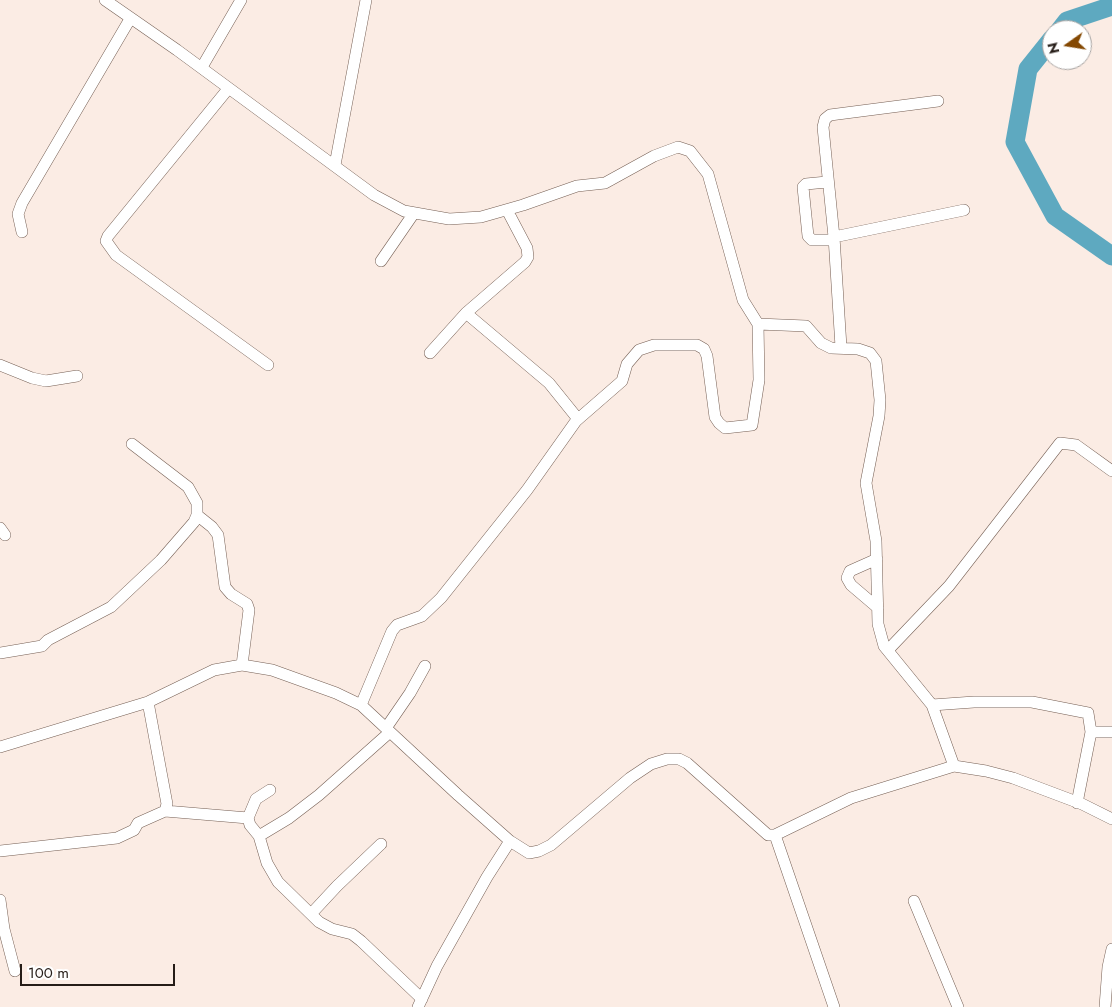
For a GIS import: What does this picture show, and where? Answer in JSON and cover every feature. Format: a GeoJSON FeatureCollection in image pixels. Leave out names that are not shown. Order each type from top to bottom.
{"type":"FeatureCollection","features":[{"type":"Feature","properties":{"kind":"street"},"geometry":{"type":"LineString","coordinates":[[104,0],[202,68],[228,89],[393,207],[414,214],[464,220],[508,210],[577,186],[605,183],[654,156],[678,147],[690,152],[708,174],[743,300],[758,324],[759,380],[752,424],[725,428],[715,417],[707,356],[704,350],[696,345],[654,345],[638,350],[626,364],[622,381],[578,419],[522,497],[441,598],[422,616],[397,625],[392,631],[361,705]]}},
{"type":"Feature","properties":{"kind":"street"},"geometry":{"type":"LineString","coordinates":[[202,68],[242,0]]}},
{"type":"Feature","properties":{"kind":"street"},"geometry":{"type":"LineString","coordinates":[[335,166],[366,0]]}},
{"type":"Feature","properties":{"kind":"street"},"geometry":{"type":"LineString","coordinates":[[22,232],[18,214],[22,203],[130,19]]}},
{"type":"Feature","properties":{"kind":"street"},"geometry":{"type":"LineString","coordinates":[[228,89],[108,236],[106,241],[116,255],[268,366]]}},
{"type":"Feature","properties":{"kind":"street"},"geometry":{"type":"LineString","coordinates":[[841,347],[834,238],[823,128],[825,119],[830,115],[938,101]]}},
{"type":"Feature","properties":{"kind":"street"},"geometry":{"type":"LineString","coordinates":[[827,182],[806,184],[803,187],[808,236],[812,240],[834,238],[964,210]]}},
{"type":"Feature","properties":{"kind":"street"},"geometry":{"type":"LineString","coordinates":[[430,352],[466,312],[512,274],[528,256],[527,248],[508,210]]}},
{"type":"Feature","properties":{"kind":"street"},"geometry":{"type":"LineString","coordinates":[[382,261],[414,214]]}},
{"type":"Feature","properties":{"kind":"street"},"geometry":{"type":"LineString","coordinates":[[466,312],[549,383],[578,419]]}},
{"type":"Feature","properties":{"kind":"street"},"geometry":{"type":"LineString","coordinates":[[758,324],[806,326],[821,343],[831,348],[858,349],[870,354],[876,361],[880,416],[866,483],[876,541],[880,638],[932,705],[954,766]]}},
{"type":"Feature","properties":{"kind":"street"},"geometry":{"type":"LineString","coordinates":[[0,365],[32,378],[46,381],[77,376]]}},
{"type":"Feature","properties":{"kind":"street"},"geometry":{"type":"LineString","coordinates":[[888,650],[949,586],[1060,443],[1076,445],[1112,471]]}},
{"type":"Feature","properties":{"kind":"street"},"geometry":{"type":"LineString","coordinates":[[132,444],[188,487],[196,503],[198,515],[218,535],[226,587],[231,594],[247,604],[249,610],[242,665]]}},
{"type":"Feature","properties":{"kind":"street"},"geometry":{"type":"LineString","coordinates":[[0,653],[24,651],[42,646],[48,640],[110,607],[161,560],[198,515]]}},
{"type":"Feature","properties":{"kind":"street"},"geometry":{"type":"LineString","coordinates":[[877,559],[850,570],[847,578],[851,585],[878,608]]}},
{"type":"Feature","properties":{"kind":"street"},"geometry":{"type":"LineString","coordinates":[[0,747],[148,702],[214,670],[242,665],[272,670],[336,693],[361,705],[510,841],[529,852],[539,851],[551,845],[630,778],[651,764],[667,758],[678,759],[687,763],[768,835],[775,835],[851,798],[954,766],[1013,778],[1112,819]]}},
{"type":"Feature","properties":{"kind":"street"},"geometry":{"type":"LineString","coordinates":[[259,836],[289,818],[319,795],[388,730],[425,666]]}},
{"type":"Feature","properties":{"kind":"street"},"geometry":{"type":"LineString","coordinates":[[148,702],[167,804],[165,811]]}},
{"type":"Feature","properties":{"kind":"street"},"geometry":{"type":"LineString","coordinates":[[932,705],[1022,702],[1058,706],[1088,713],[1091,732],[1077,803]]}},
{"type":"Feature","properties":{"kind":"street"},"geometry":{"type":"LineString","coordinates":[[1091,732],[1112,732]]}},
{"type":"Feature","properties":{"kind":"street"},"geometry":{"type":"LineString","coordinates":[[270,790],[256,799],[248,818],[250,825],[259,836],[272,874],[311,914],[332,928],[352,934],[361,941],[420,1003],[437,966],[487,877],[510,841]]}},
{"type":"Feature","properties":{"kind":"street"},"geometry":{"type":"LineString","coordinates":[[0,851],[117,838],[134,830],[138,823],[165,811],[248,818]]}},
{"type":"Feature","properties":{"kind":"street"},"geometry":{"type":"LineString","coordinates":[[775,835],[834,1007]]}},
{"type":"Feature","properties":{"kind":"street"},"geometry":{"type":"LineString","coordinates":[[311,914],[381,844]]}},
{"type":"Feature","properties":{"kind":"street"},"geometry":{"type":"LineString","coordinates":[[0,900],[4,929],[15,971]]}},
{"type":"Feature","properties":{"kind":"street"},"geometry":{"type":"LineString","coordinates":[[914,901],[958,1007]]}},
{"type":"Feature","properties":{"kind":"street"},"geometry":{"type":"LineString","coordinates":[[1105,1007],[1108,967],[1112,950]]}},
{"type":"Feature","properties":{"kind":"waterway"},"geometry":{"type":"LineString","coordinates":[[1070,20],[1112,6]]}},
{"type":"Feature","properties":{"kind":"waterway"},"geometry":{"type":"LineString","coordinates":[[1042,52],[1028,69],[1015,142],[1055,216],[1112,256]]}}]}
